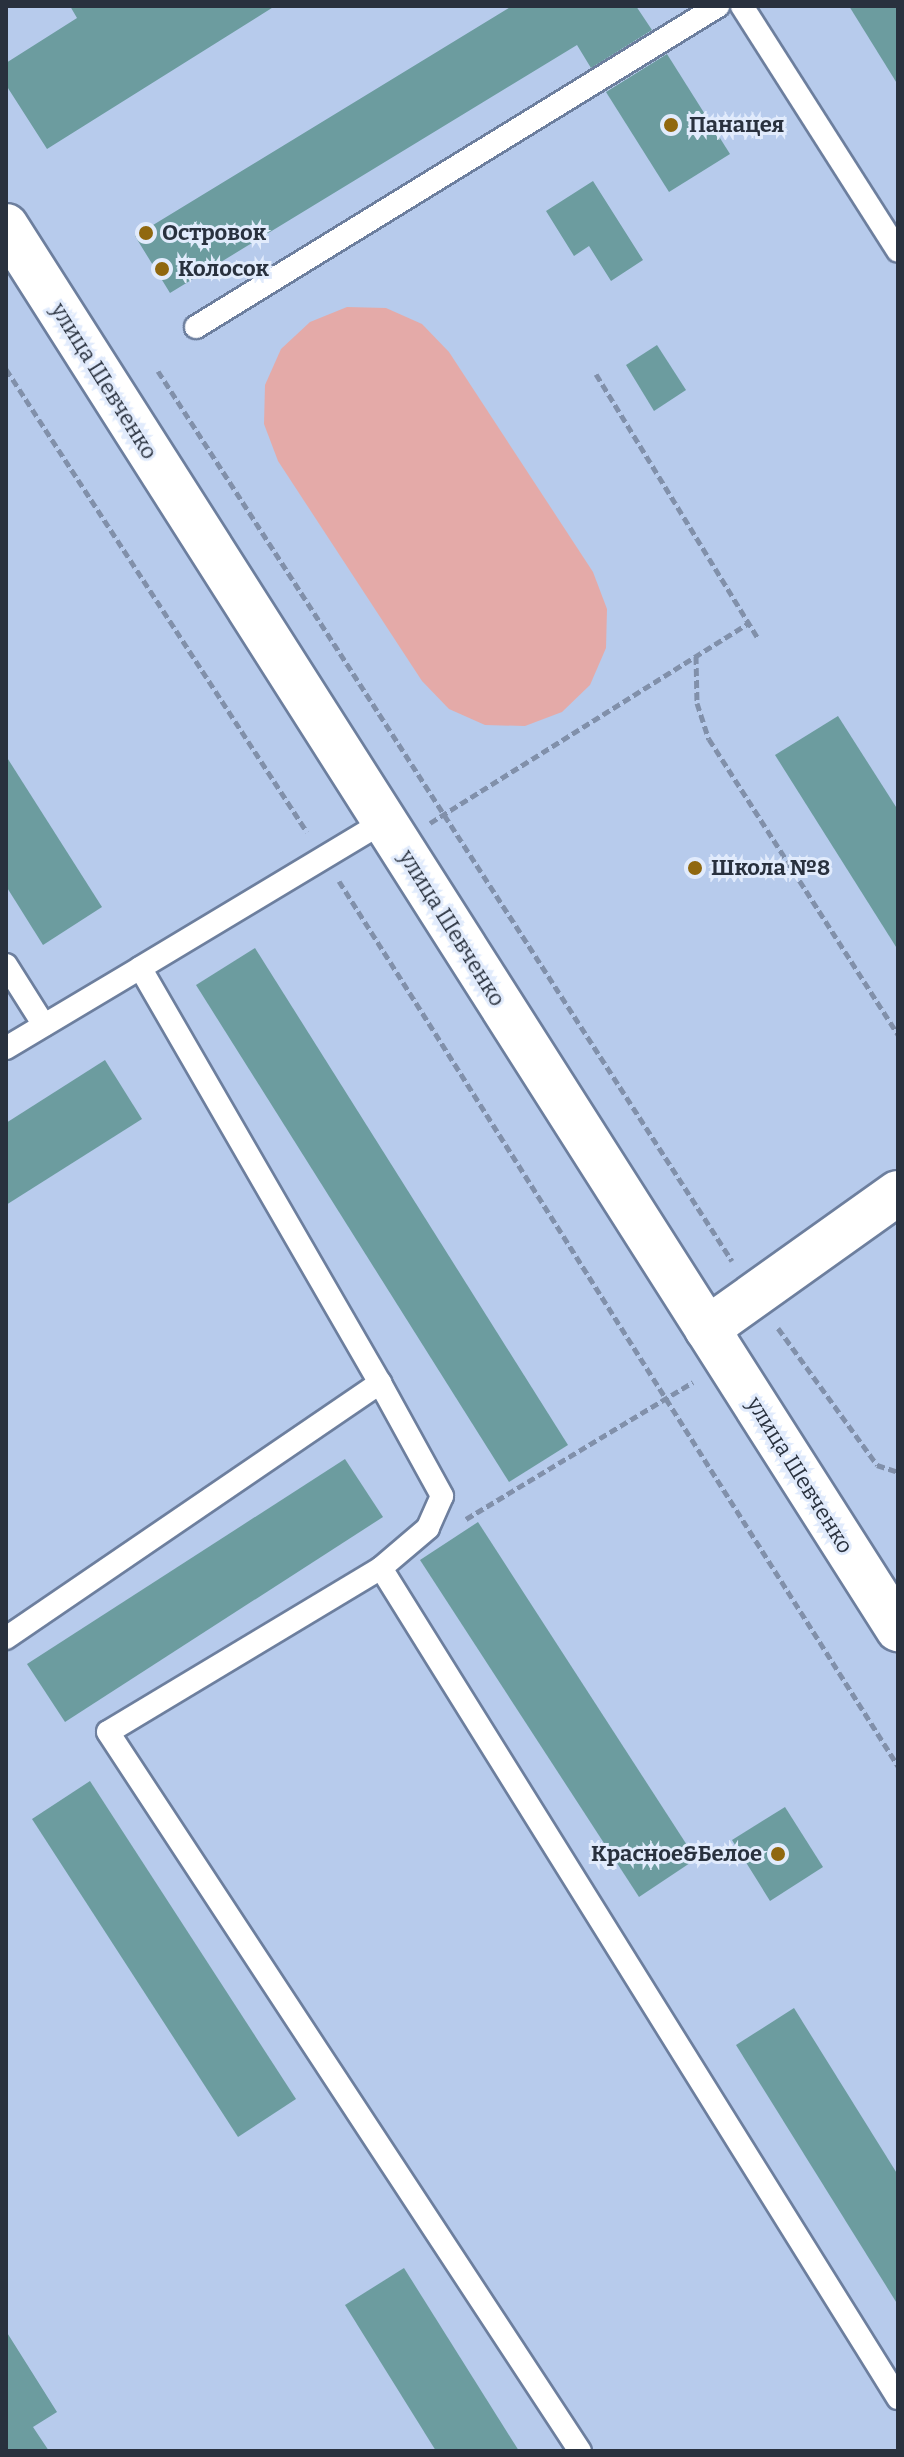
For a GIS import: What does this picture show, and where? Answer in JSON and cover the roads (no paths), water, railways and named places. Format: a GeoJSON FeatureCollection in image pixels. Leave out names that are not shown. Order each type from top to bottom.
{"type":"FeatureCollection","features":[{"type":"Feature","properties":{"kind":"street","name":"улица Шевченко"},"geometry":{"type":"LineString","coordinates":[[6,226],[403,824],[716,1344],[891,1604]]}},
{"type":"Feature","properties":{"kind":"street"},"geometry":{"type":"LineString","coordinates":[[716,1344],[753,1293],[898,1193]]}},
{"type":"Feature","properties":{"kind":"lane"},"geometry":{"type":"LineString","coordinates":[[196,327],[718,6]]}},
{"type":"Feature","properties":{"kind":"lane"},"geometry":{"type":"LineString","coordinates":[[742,6],[898,251]]}},
{"type":"Feature","properties":{"kind":"lane"},"geometry":{"type":"LineString","coordinates":[[6,1048],[324,858],[403,824]]}},
{"type":"Feature","properties":{"kind":"lane"},"geometry":{"type":"LineString","coordinates":[[6,965],[44,1025]]}},
{"type":"Feature","properties":{"kind":"lane"},"geometry":{"type":"LineString","coordinates":[[140,968],[442,1496],[428,1528],[381,1568],[108,1732],[580,2451]]}},
{"type":"Feature","properties":{"kind":"lane"},"geometry":{"type":"LineString","coordinates":[[6,1638],[380,1383]]}},
{"type":"Feature","properties":{"kind":"lane"},"geometry":{"type":"LineString","coordinates":[[381,1568],[898,2398]]}},
{"type":"Feature","properties":{"kind":"place","name":"Панацея"},"geometry":{"type":"Point","coordinates":[671,125]}},
{"type":"Feature","properties":{"kind":"place","name":"Островок"},"geometry":{"type":"Point","coordinates":[146,233]}},
{"type":"Feature","properties":{"kind":"place","name":"Колосок"},"geometry":{"type":"Point","coordinates":[162,269]}},
{"type":"Feature","properties":{"kind":"place","name":"Школа №8"},"geometry":{"type":"Point","coordinates":[695,868]}},
{"type":"Feature","properties":{"kind":"place","name":"Красное&Белое"},"geometry":{"type":"Point","coordinates":[778,1854]}}]}
